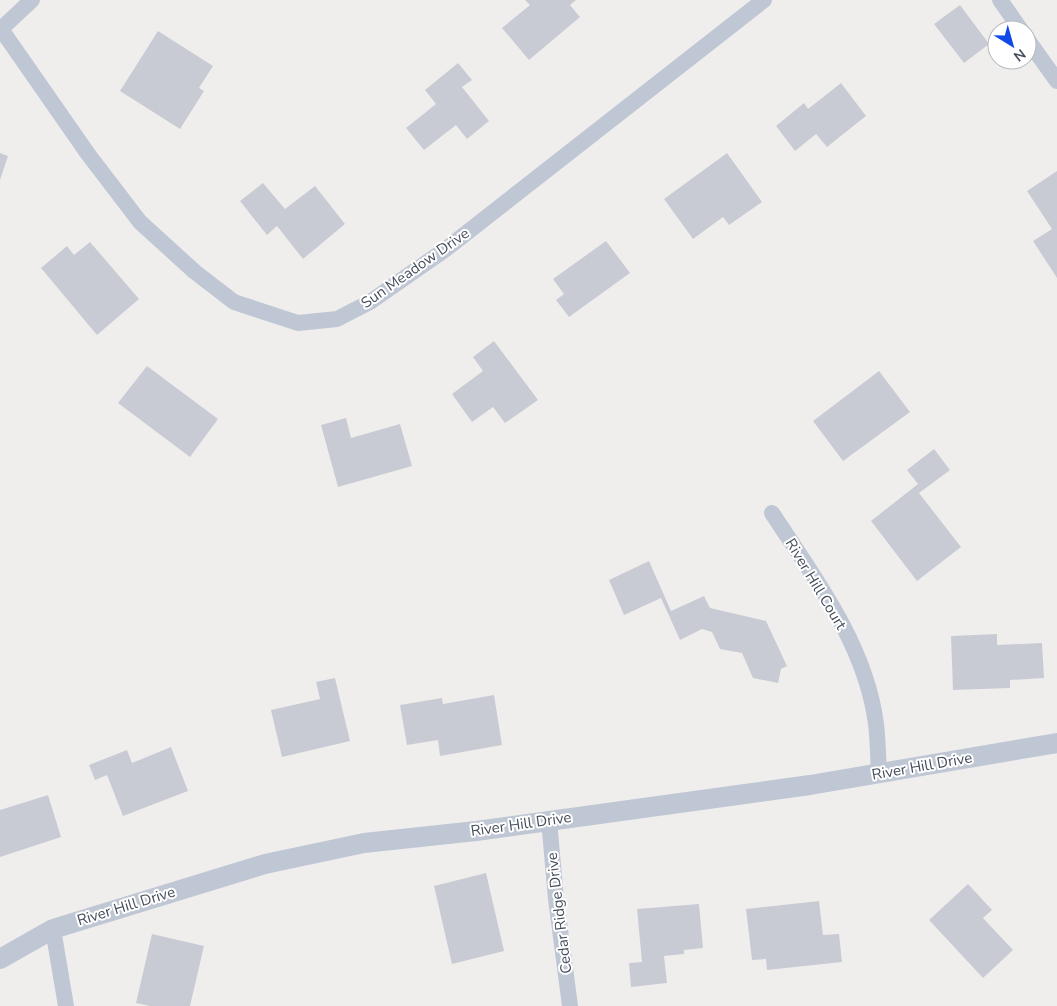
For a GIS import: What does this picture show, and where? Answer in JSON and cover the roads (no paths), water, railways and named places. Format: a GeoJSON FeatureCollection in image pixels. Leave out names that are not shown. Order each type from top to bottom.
{"type":"FeatureCollection","features":[{"type":"Feature","properties":{"kind":"street"},"geometry":{"type":"LineString","coordinates":[[1,30],[32,0]]}},
{"type":"Feature","properties":{"kind":"street","name":"Sun Meadow Drive"},"geometry":{"type":"LineString","coordinates":[[1,30],[88,154],[140,222],[195,272],[234,302],[298,323],[336,319],[370,302],[446,249],[764,0]]}},
{"type":"Feature","properties":{"kind":"street"},"geometry":{"type":"LineString","coordinates":[[1000,0],[1014,20]]}},
{"type":"Feature","properties":{"kind":"street"},"geometry":{"type":"LineString","coordinates":[[1037,52],[1057,81]]}},
{"type":"Feature","properties":{"kind":"street","name":"River Hill Court"},"geometry":{"type":"LineString","coordinates":[[772,513],[829,600],[856,655],[876,722],[880,774]]}},
{"type":"Feature","properties":{"kind":"street","name":"River Hill Drive"},"geometry":{"type":"LineString","coordinates":[[0,959],[53,929],[265,864],[364,843],[549,820],[880,774],[1057,743]]}},
{"type":"Feature","properties":{"kind":"street","name":"Cedar Ridge Drive"},"geometry":{"type":"LineString","coordinates":[[549,820],[556,899],[570,1006]]}},
{"type":"Feature","properties":{"kind":"street"},"geometry":{"type":"LineString","coordinates":[[53,929],[66,1006]]}}]}
